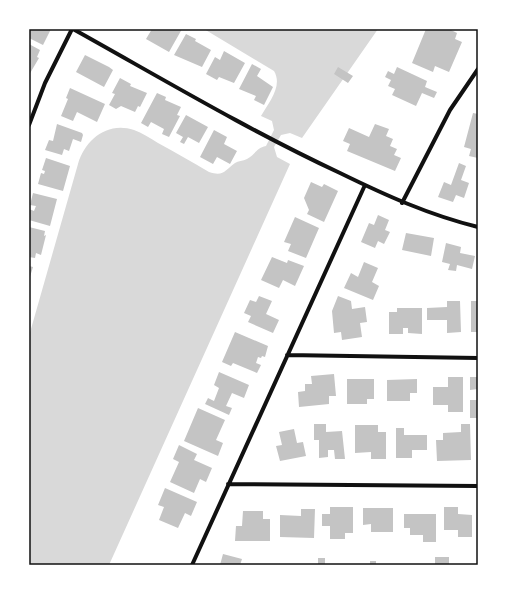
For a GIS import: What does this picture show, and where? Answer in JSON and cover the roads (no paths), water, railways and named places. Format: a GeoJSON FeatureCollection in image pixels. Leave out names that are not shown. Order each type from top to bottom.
{"type":"FeatureCollection","features":[{"type":"Feature","properties":{"kind":"street"},"geometry":{"type":"LineString","coordinates":[[29,125],[45,83],[72,29],[287,148],[402,203],[456,222],[478,227]]}},
{"type":"Feature","properties":{"kind":"street"},"geometry":{"type":"LineString","coordinates":[[402,203],[450,110],[478,69]]}},
{"type":"Feature","properties":{"kind":"street"},"geometry":{"type":"LineString","coordinates":[[192,565],[365,185]]}},
{"type":"Feature","properties":{"kind":"street"},"geometry":{"type":"LineString","coordinates":[[287,355],[478,358]]}},
{"type":"Feature","properties":{"kind":"street"},"geometry":{"type":"LineString","coordinates":[[228,484],[478,486]]}}]}
